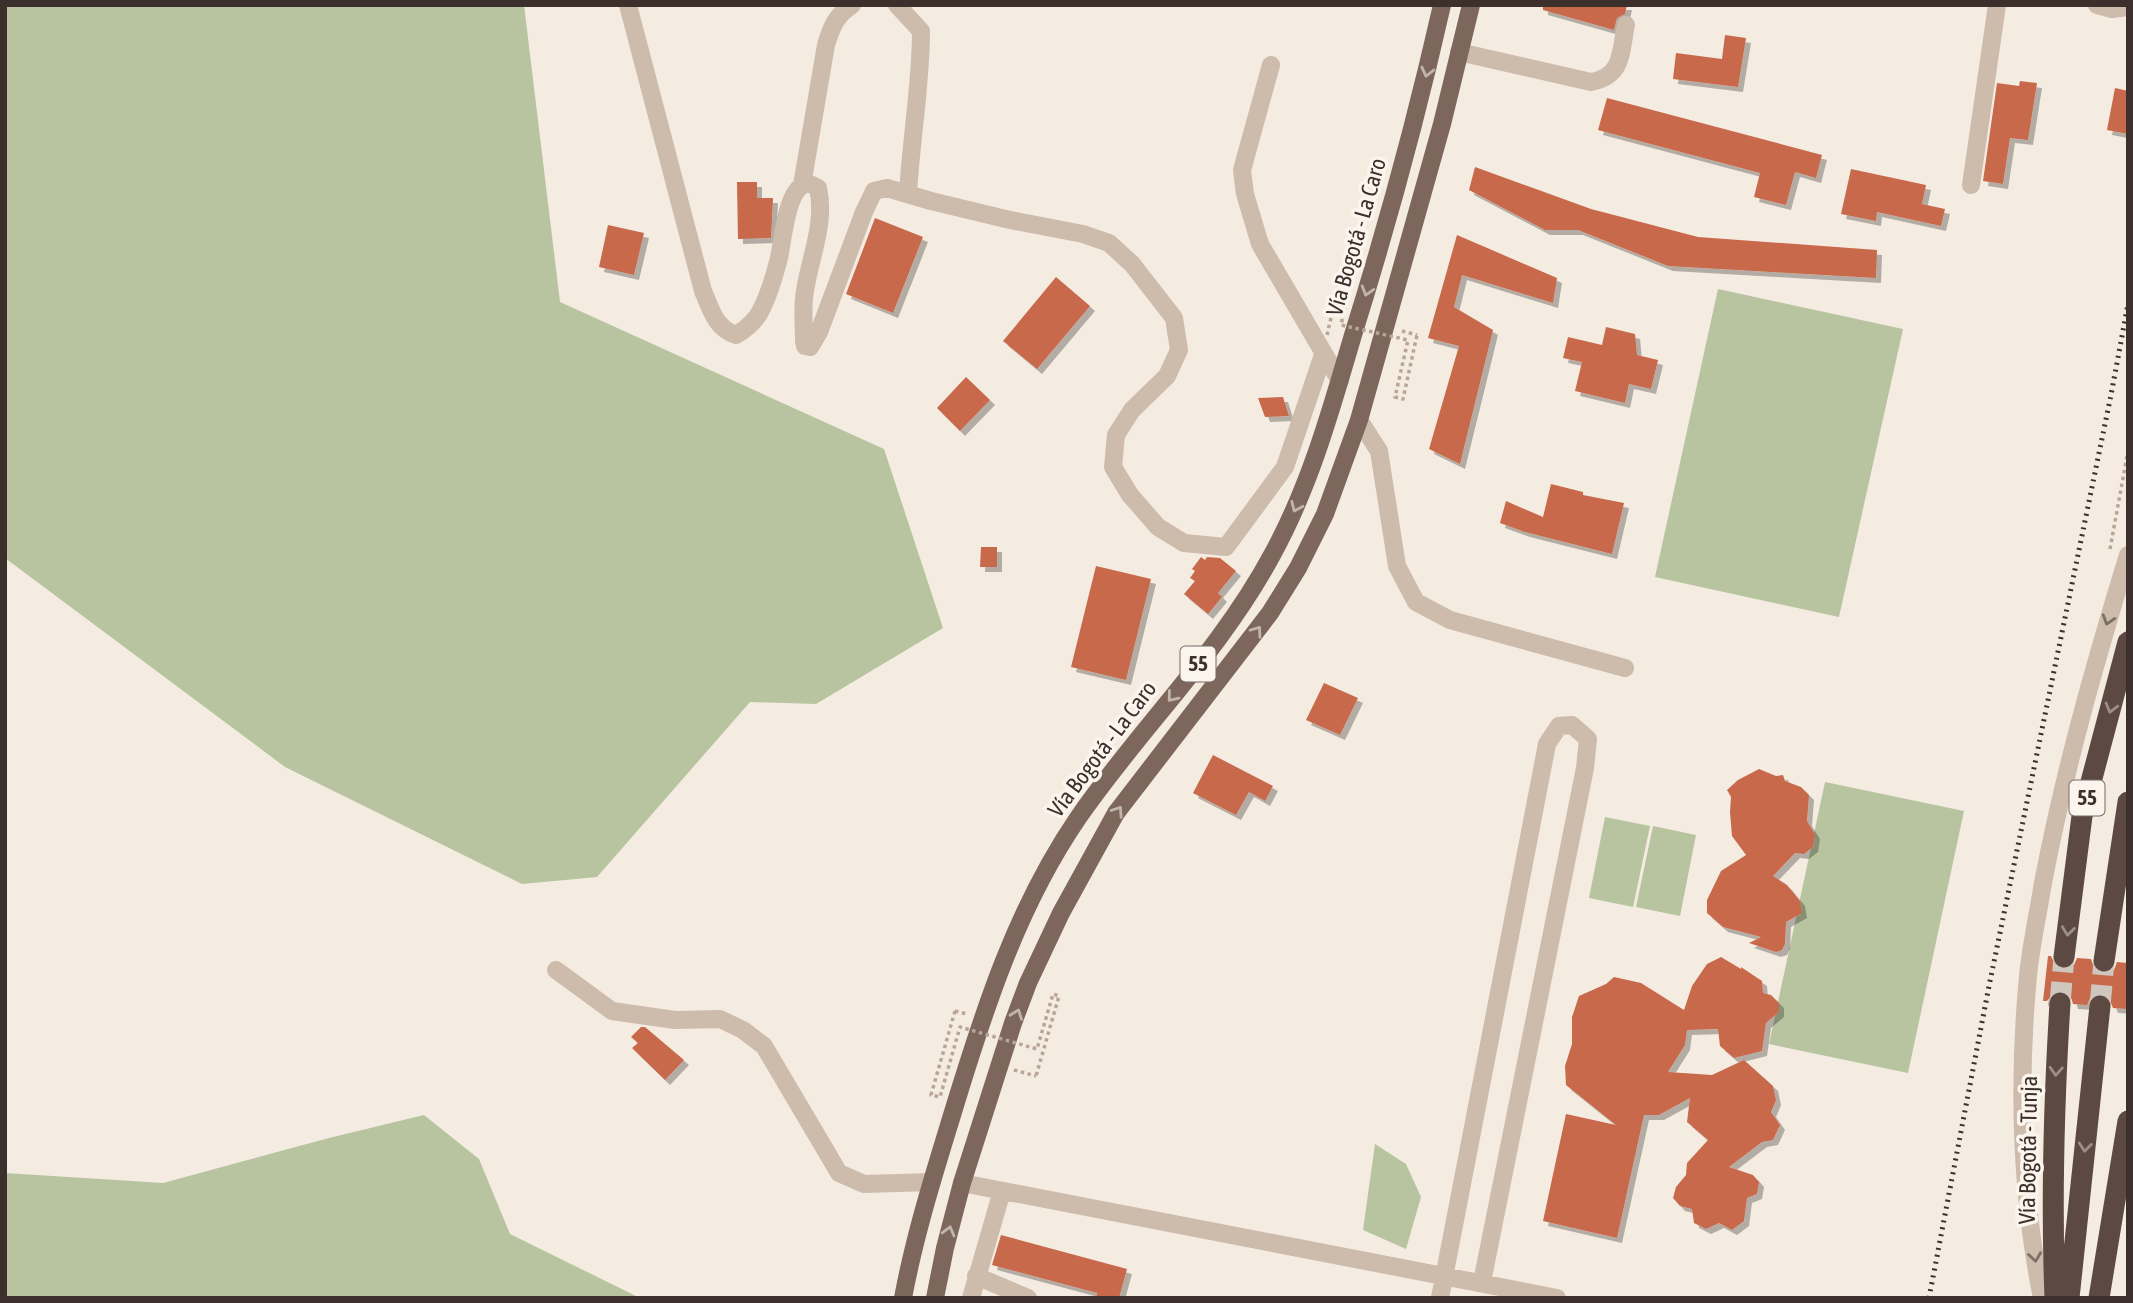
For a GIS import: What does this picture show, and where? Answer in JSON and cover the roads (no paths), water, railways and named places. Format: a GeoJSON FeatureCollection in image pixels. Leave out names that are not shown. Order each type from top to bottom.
{"type":"FeatureCollection","features":[{"type":"Feature","properties":{"kind":"highway","name":"55"},"geometry":{"type":"LineString","coordinates":[[2064,957],[2082,816],[2128,642]]}},
{"type":"Feature","properties":{"kind":"highway","name":"55"},"geometry":{"type":"LineString","coordinates":[[2105,961],[2128,802]]}},
{"type":"Feature","properties":{"kind":"highway","name":"Vía Bogotá - Tunja"},"geometry":{"type":"LineString","coordinates":[[2055,1298],[2052,1230],[2053,1125],[2060,1003]]}},
{"type":"Feature","properties":{"kind":"highway"},"geometry":{"type":"LineString","coordinates":[[2068,1298],[2100,1006]]}},
{"type":"Feature","properties":{"kind":"highway"},"geometry":{"type":"LineString","coordinates":[[2099,1298],[2128,1121]]}},
{"type":"Feature","properties":{"kind":"main road","name":"Vía Bogotá - La Caro"},"geometry":{"type":"LineString","coordinates":[[903,1298],[917,1230],[982,1018],[1016,930],[1075,822],[1102,784],[1221,636],[1250,594],[1300,498],[1340,380],[1406,151],[1442,5]]}},
{"type":"Feature","properties":{"kind":"main road","name":"55"},"geometry":{"type":"LineString","coordinates":[[935,1298],[944,1248],[962,1183],[1013,1023],[1028,983],[1061,912],[1116,813],[1242,652],[1298,568],[1325,514],[1359,421],[1471,5]]}},
{"type":"Feature","properties":{"kind":"street"},"geometry":{"type":"LineString","coordinates":[[628,5],[703,291],[717,322],[725,331],[736,335],[747,328],[761,311],[779,261],[787,214],[802,186],[825,45],[833,24],[842,11],[852,5]]}},
{"type":"Feature","properties":{"kind":"street"},"geometry":{"type":"LineString","coordinates":[[897,5],[920,31],[921,62],[908,194]]}},
{"type":"Feature","properties":{"kind":"street"},"geometry":{"type":"LineString","coordinates":[[1971,185],[1997,5]]}},
{"type":"Feature","properties":{"kind":"street"},"geometry":{"type":"LineString","coordinates":[[2096,5],[2112,9],[2128,7]]}},
{"type":"Feature","properties":{"kind":"street"},"geometry":{"type":"LineString","coordinates":[[1459,51],[1591,82],[1606,79],[1616,68],[1626,25]]}},
{"type":"Feature","properties":{"kind":"street"},"geometry":{"type":"LineString","coordinates":[[1271,65],[1242,170],[1245,194],[1261,244],[1323,355],[1340,380]]}},
{"type":"Feature","properties":{"kind":"street"},"geometry":{"type":"LineString","coordinates":[[802,186],[810,184],[818,188],[821,201],[821,215],[804,294],[805,346],[810,346],[820,332],[874,191],[887,188],[1010,220],[1083,234],[1109,243],[1132,264],[1174,318],[1180,350],[1167,376],[1132,410],[1116,435],[1113,467],[1143,513],[1158,527],[1184,543],[1226,547],[1285,467],[1323,355]]}},
{"type":"Feature","properties":{"kind":"street"},"geometry":{"type":"LineString","coordinates":[[1359,421],[1379,451],[1397,566],[1416,602],[1450,620],[1625,668]]}},
{"type":"Feature","properties":{"kind":"street"},"geometry":{"type":"LineString","coordinates":[[2042,1298],[2027,1186],[2023,1083],[2028,976],[2056,813],[2128,555]]}},
{"type":"Feature","properties":{"kind":"street"},"geometry":{"type":"LineString","coordinates":[[1440,1298],[1547,744],[1559,726],[1572,725],[1588,739],[1585,768],[1482,1282]]}},
{"type":"Feature","properties":{"kind":"street"},"geometry":{"type":"LineString","coordinates":[[556,970],[612,1011],[675,1020],[720,1018],[743,1030],[764,1046],[839,1173],[864,1184],[932,1182]]}},
{"type":"Feature","properties":{"kind":"street"},"geometry":{"type":"LineString","coordinates":[[962,1183],[1445,1274],[1557,1298]]}},
{"type":"Feature","properties":{"kind":"street"},"geometry":{"type":"LineString","coordinates":[[971,1298],[1003,1191]]}},
{"type":"Feature","properties":{"kind":"street"},"geometry":{"type":"LineString","coordinates":[[976,1276],[1028,1298]]}},
{"type":"Feature","properties":{"kind":"tunnel"},"geometry":{"type":"LineString","coordinates":[[2060,1003],[2064,957]]}},
{"type":"Feature","properties":{"kind":"tunnel"},"geometry":{"type":"LineString","coordinates":[[2100,1006],[2104,961]]}},
{"type":"Feature","properties":{"kind":"railway"},"geometry":{"type":"LineString","coordinates":[[1929,1298],[1989,986],[2128,304]]}}]}
